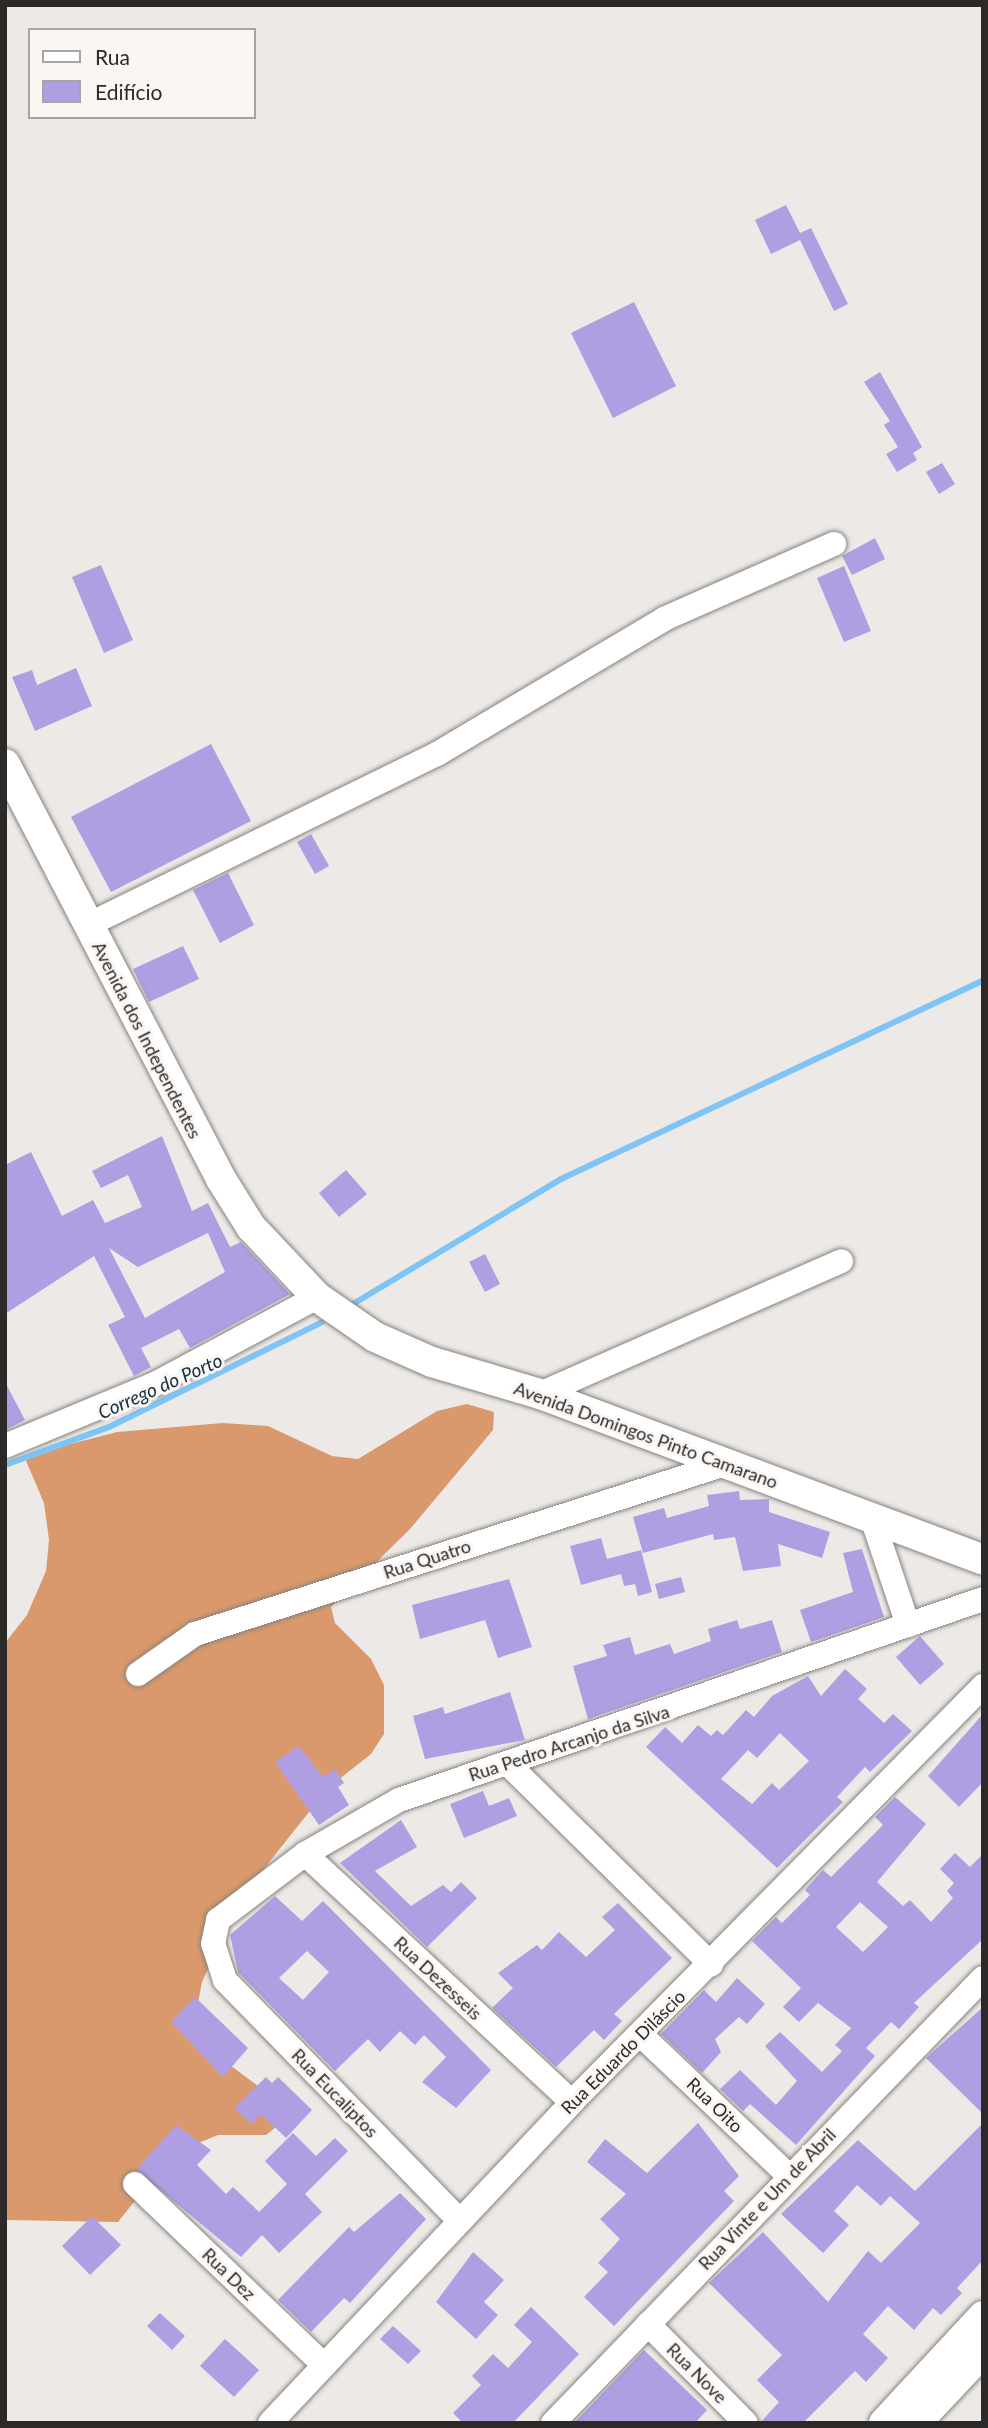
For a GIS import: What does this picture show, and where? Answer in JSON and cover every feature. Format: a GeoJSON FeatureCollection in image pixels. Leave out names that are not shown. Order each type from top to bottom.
{"type":"FeatureCollection","features":[{"type":"Feature","properties":{"kind":"main road","name":"Avenida dos Independentes"},"geometry":{"type":"LineString","coordinates":[[5,764],[221,1179],[251,1227],[317,1297]]}},
{"type":"Feature","properties":{"kind":"main road","name":"Avenida Domingos Pinto Camarano"},"geometry":{"type":"LineString","coordinates":[[317,1297],[375,1338],[540,1394],[983,1560]]}},
{"type":"Feature","properties":{"kind":"main road"},"geometry":{"type":"LineString","coordinates":[[884,2423],[980,2334]]}},
{"type":"Feature","properties":{"kind":"main road"},"geometry":{"type":"LineString","coordinates":[[916,2423],[980,2334]]}},
{"type":"Feature","properties":{"kind":"street"},"geometry":{"type":"LineString","coordinates":[[88,925],[437,754],[664,619],[834,544]]}},
{"type":"Feature","properties":{"kind":"street"},"geometry":{"type":"LineString","coordinates":[[540,1394],[841,1261]]}},
{"type":"Feature","properties":{"kind":"street"},"geometry":{"type":"LineString","coordinates":[[5,1446],[155,1384],[317,1297]]}},
{"type":"Feature","properties":{"kind":"street","name":"Rua Quatro"},"geometry":{"type":"LineString","coordinates":[[138,1674],[195,1634],[725,1464]]}},
{"type":"Feature","properties":{"kind":"street"},"geometry":{"type":"LineString","coordinates":[[872,1518],[908,1625]]}},
{"type":"Feature","properties":{"kind":"street","name":"Rua Pedro Arcanjo da Silva"},"geometry":{"type":"LineString","coordinates":[[216,1960],[218,1920],[305,1854],[399,1800],[509,1765],[983,1599]]}},
{"type":"Feature","properties":{"kind":"street","name":"Rua Eduardo Diláscio"},"geometry":{"type":"LineString","coordinates":[[270,2423],[572,2102],[983,1686]]}},
{"type":"Feature","properties":{"kind":"street"},"geometry":{"type":"LineString","coordinates":[[509,1765],[711,1964]]}},
{"type":"Feature","properties":{"kind":"street","name":"Rua Dezesseis"},"geometry":{"type":"LineString","coordinates":[[305,1854],[572,2102]]}},
{"type":"Feature","properties":{"kind":"street","name":"Rua Eucaliptos"},"geometry":{"type":"LineString","coordinates":[[216,1960],[225,1980],[460,2221]]}},
{"type":"Feature","properties":{"kind":"street","name":"Rua Vinte e Um de Abril"},"geometry":{"type":"LineString","coordinates":[[552,2423],[983,1978]]}},
{"type":"Feature","properties":{"kind":"street","name":"Rua Oito"},"geometry":{"type":"LineString","coordinates":[[640,2034],[789,2176]]}},
{"type":"Feature","properties":{"kind":"street","name":"Rua Dez"},"geometry":{"type":"LineString","coordinates":[[135,2184],[324,2365]]}},
{"type":"Feature","properties":{"kind":"street","name":"Rua Nove"},"geometry":{"type":"LineString","coordinates":[[648,2323],[746,2423]]}},
{"type":"Feature","properties":{"kind":"shaded area"},"geometry":{"type":"Polygon","coordinates":[[[467,1404],[494,1412],[493,1430],[410,1529],[331,1607],[335,1623],[371,1659],[384,1685],[384,1734],[371,1754],[328,1788],[243,1895],[202,1982],[196,2014],[215,2054],[266,2092],[276,2127],[266,2135],[218,2135],[191,2146],[157,2173],[118,2222],[5,2220],[5,1643],[27,1615],[46,1571],[49,1540],[44,1503],[24,1456],[117,1432],[223,1423],[268,1426],[332,1456],[358,1459],[437,1411],[467,1404]]]}},
{"type":"Feature","properties":{"kind":"building"},"geometry":{"type":"Polygon","coordinates":[[[786,205],[800,233],[811,228],[848,304],[834,311],[800,240],[771,254],[755,220],[786,205]]]}},
{"type":"Feature","properties":{"kind":"building"},"geometry":{"type":"Polygon","coordinates":[[[634,302],[676,386],[613,418],[571,333],[634,302]]]}},
{"type":"Feature","properties":{"kind":"building"},"geometry":{"type":"Polygon","coordinates":[[[880,372],[922,447],[913,453],[917,460],[897,472],[886,454],[898,447],[884,425],[890,421],[864,382],[880,372]]]}},
{"type":"Feature","properties":{"kind":"building"},"geometry":{"type":"Polygon","coordinates":[[[942,463],[955,484],[939,494],[926,472],[942,463]]]}},
{"type":"Feature","properties":{"kind":"building"},"geometry":{"type":"Polygon","coordinates":[[[875,538],[885,559],[852,575],[842,556],[875,538]]]}},
{"type":"Feature","properties":{"kind":"building"},"geometry":{"type":"Polygon","coordinates":[[[101,565],[133,640],[104,653],[72,577],[101,565]]]}},
{"type":"Feature","properties":{"kind":"building"},"geometry":{"type":"Polygon","coordinates":[[[844,566],[871,631],[844,642],[817,578],[844,566]]]}},
{"type":"Feature","properties":{"kind":"building"},"geometry":{"type":"Polygon","coordinates":[[[76,668],[92,706],[35,731],[12,677],[32,670],[37,685],[76,668]]]}},
{"type":"Feature","properties":{"kind":"building"},"geometry":{"type":"Polygon","coordinates":[[[211,744],[251,821],[111,892],[71,817],[211,744]]]}},
{"type":"Feature","properties":{"kind":"building"},"geometry":{"type":"Polygon","coordinates":[[[311,834],[329,866],[315,874],[297,842],[311,834]]]}},
{"type":"Feature","properties":{"kind":"building"},"geometry":{"type":"Polygon","coordinates":[[[228,873],[254,925],[220,943],[193,890],[228,873]]]}},
{"type":"Feature","properties":{"kind":"building"},"geometry":{"type":"Polygon","coordinates":[[[183,946],[199,979],[149,1002],[133,969],[183,946]]]}},
{"type":"Feature","properties":{"kind":"building"},"geometry":{"type":"Polygon","coordinates":[[[162,1136],[192,1211],[208,1203],[230,1247],[241,1242],[290,1294],[190,1348],[179,1329],[141,1348],[151,1367],[134,1376],[108,1325],[125,1317],[94,1256],[5,1314],[5,1165],[31,1152],[62,1216],[93,1200],[105,1223],[142,1207],[128,1175],[101,1188],[92,1171],[162,1136]],[[208,1233],[138,1267],[109,1248],[145,1318],[225,1272],[208,1233]]]}},
{"type":"Feature","properties":{"kind":"building"},"geometry":{"type":"Polygon","coordinates":[[[346,1170],[367,1194],[339,1217],[319,1193],[346,1170]]]}},
{"type":"Feature","properties":{"kind":"building"},"geometry":{"type":"Polygon","coordinates":[[[485,1254],[500,1284],[485,1292],[469,1262],[485,1254]]]}},
{"type":"Feature","properties":{"kind":"building"},"geometry":{"type":"Polygon","coordinates":[[[5,1382],[25,1420],[5,1430],[5,1382]]]}},
{"type":"Feature","properties":{"kind":"building"},"geometry":{"type":"Polygon","coordinates":[[[739,1491],[740,1500],[769,1499],[769,1512],[830,1532],[822,1558],[778,1544],[781,1566],[743,1571],[735,1537],[714,1540],[713,1534],[643,1553],[633,1517],[664,1508],[667,1518],[709,1506],[707,1495],[739,1491]]]}},
{"type":"Feature","properties":{"kind":"building"},"geometry":{"type":"Polygon","coordinates":[[[601,1538],[607,1559],[641,1550],[652,1592],[638,1596],[635,1584],[624,1586],[621,1574],[581,1585],[570,1546],[601,1538]]]}},
{"type":"Feature","properties":{"kind":"building"},"geometry":{"type":"Polygon","coordinates":[[[862,1549],[884,1617],[811,1642],[800,1610],[853,1592],[843,1553],[862,1549]]]}},
{"type":"Feature","properties":{"kind":"building"},"geometry":{"type":"Polygon","coordinates":[[[681,1577],[685,1592],[659,1599],[655,1584],[681,1577]]]}},
{"type":"Feature","properties":{"kind":"building"},"geometry":{"type":"Polygon","coordinates":[[[509,1579],[532,1647],[498,1658],[485,1620],[420,1639],[412,1605],[509,1579]]]}},
{"type":"Feature","properties":{"kind":"building"},"geometry":{"type":"Polygon","coordinates":[[[737,1620],[740,1629],[772,1620],[782,1652],[588,1719],[573,1666],[607,1656],[603,1645],[630,1637],[635,1655],[670,1644],[674,1654],[711,1641],[708,1629],[737,1620]]]}},
{"type":"Feature","properties":{"kind":"building"},"geometry":{"type":"Polygon","coordinates":[[[920,1636],[944,1664],[920,1685],[896,1657],[920,1636]]]}},
{"type":"Feature","properties":{"kind":"building"},"geometry":{"type":"Polygon","coordinates":[[[845,1669],[867,1689],[858,1699],[884,1723],[893,1714],[912,1731],[870,1772],[865,1767],[837,1797],[843,1802],[777,1868],[646,1747],[665,1727],[682,1743],[698,1725],[711,1736],[717,1730],[723,1735],[746,1710],[754,1717],[772,1696],[808,1676],[821,1696],[845,1669]],[[780,1733],[757,1758],[748,1750],[721,1779],[752,1804],[772,1783],[779,1790],[809,1761],[780,1733]]]}},
{"type":"Feature","properties":{"kind":"building"},"geometry":{"type":"Polygon","coordinates":[[[510,1692],[525,1740],[425,1759],[413,1716],[443,1707],[445,1714],[510,1692]]]}},
{"type":"Feature","properties":{"kind":"building"},"geometry":{"type":"Polygon","coordinates":[[[983,1714],[983,1782],[959,1807],[928,1776],[983,1714]]]}},
{"type":"Feature","properties":{"kind":"building"},"geometry":{"type":"Polygon","coordinates":[[[299,1746],[323,1777],[335,1769],[344,1783],[338,1787],[349,1805],[319,1825],[275,1762],[299,1746]]]}},
{"type":"Feature","properties":{"kind":"building"},"geometry":{"type":"Polygon","coordinates":[[[483,1791],[489,1806],[509,1798],[517,1816],[464,1838],[450,1804],[483,1791]]]}},
{"type":"Feature","properties":{"kind":"building"},"geometry":{"type":"Polygon","coordinates":[[[895,1797],[926,1824],[877,1882],[903,1906],[910,1900],[931,1922],[953,1898],[947,1891],[954,1883],[940,1869],[955,1853],[970,1867],[983,1854],[983,1939],[914,2003],[919,2007],[899,2029],[891,2022],[866,2048],[875,2056],[796,2145],[750,2104],[743,2111],[720,2089],[740,2070],[776,2105],[797,2081],[765,2046],[780,2032],[822,2072],[842,2051],[835,2045],[851,2028],[818,2003],[799,2022],[783,2007],[801,1988],[752,1941],[776,1917],[782,1923],[810,1895],[805,1890],[823,1870],[831,1877],[883,1825],[875,1817],[895,1797]],[[860,1902],[836,1927],[863,1952],[888,1927],[860,1902]]]}},
{"type":"Feature","properties":{"kind":"building"},"geometry":{"type":"Polygon","coordinates":[[[401,1820],[417,1847],[375,1871],[411,1906],[443,1885],[451,1892],[461,1882],[477,1898],[427,1947],[340,1863],[401,1820]]]}},
{"type":"Feature","properties":{"kind":"building"},"geometry":{"type":"Polygon","coordinates":[[[275,1896],[302,1921],[323,1901],[491,2070],[456,2108],[422,2082],[446,2057],[424,2035],[415,2045],[400,2031],[380,2052],[368,2039],[335,2071],[238,1972],[230,1935],[275,1896]],[[307,1951],[279,1978],[303,2000],[329,1972],[307,1951]]]}},
{"type":"Feature","properties":{"kind":"building"},"geometry":{"type":"Polygon","coordinates":[[[618,1903],[672,1958],[614,2014],[622,2021],[604,2040],[594,2030],[556,2067],[492,2008],[513,1988],[498,1973],[537,1945],[542,1950],[559,1932],[586,1957],[615,1930],[602,1917],[618,1903]]]}},
{"type":"Feature","properties":{"kind":"building"},"geometry":{"type":"Polygon","coordinates":[[[737,1978],[765,2004],[747,2024],[739,2017],[715,2039],[721,2052],[702,2073],[661,2034],[704,1990],[716,2002],[737,1978]]]}},
{"type":"Feature","properties":{"kind":"building"},"geometry":{"type":"Polygon","coordinates":[[[195,1997],[248,2048],[223,2077],[171,2022],[195,1997]]]}},
{"type":"Feature","properties":{"kind":"building"},"geometry":{"type":"Polygon","coordinates":[[[983,2007],[983,2114],[926,2058],[983,2007]]]}},
{"type":"Feature","properties":{"kind":"building"},"geometry":{"type":"Polygon","coordinates":[[[266,2077],[272,2083],[278,2077],[312,2110],[286,2138],[261,2114],[251,2124],[234,2108],[266,2077]]]}},
{"type":"Feature","properties":{"kind":"building"},"geometry":{"type":"Polygon","coordinates":[[[698,2123],[739,2176],[724,2191],[734,2201],[614,2326],[584,2297],[608,2272],[598,2263],[620,2239],[600,2219],[626,2194],[587,2162],[605,2139],[647,2173],[698,2123]]]}},
{"type":"Feature","properties":{"kind":"building"},"geometry":{"type":"Polygon","coordinates":[[[983,2123],[983,2260],[957,2288],[962,2293],[941,2315],[933,2308],[914,2330],[888,2306],[863,2334],[888,2358],[866,2382],[855,2371],[803,2423],[760,2423],[779,2402],[757,2380],[782,2355],[709,2283],[763,2232],[828,2302],[868,2251],[881,2263],[920,2223],[890,2196],[881,2206],[857,2185],[834,2211],[849,2225],[823,2253],[781,2214],[858,2140],[915,2191],[983,2123]]]}},
{"type":"Feature","properties":{"kind":"building"},"geometry":{"type":"Polygon","coordinates":[[[176,2125],[211,2150],[197,2165],[226,2194],[233,2187],[259,2212],[287,2184],[265,2161],[293,2133],[316,2156],[335,2138],[348,2151],[305,2194],[322,2212],[279,2253],[262,2235],[241,2257],[136,2170],[176,2125]]]}},
{"type":"Feature","properties":{"kind":"building"},"geometry":{"type":"Polygon","coordinates":[[[400,2193],[426,2219],[350,2303],[344,2298],[311,2332],[278,2300],[349,2227],[354,2232],[400,2193]]]}},
{"type":"Feature","properties":{"kind":"building"},"geometry":{"type":"Polygon","coordinates":[[[92,2216],[121,2245],[90,2275],[62,2246],[92,2216]]]}},
{"type":"Feature","properties":{"kind":"building"},"geometry":{"type":"Polygon","coordinates":[[[473,2252],[504,2280],[484,2302],[498,2315],[476,2339],[436,2302],[473,2252]]]}},
{"type":"Feature","properties":{"kind":"building"},"geometry":{"type":"Polygon","coordinates":[[[531,2307],[579,2354],[513,2423],[463,2423],[453,2413],[481,2385],[472,2376],[493,2354],[508,2368],[532,2342],[514,2325],[531,2307]]]}},
{"type":"Feature","properties":{"kind":"building"},"geometry":{"type":"Polygon","coordinates":[[[160,2313],[185,2336],[172,2350],[147,2326],[160,2313]]]}},
{"type":"Feature","properties":{"kind":"building"},"geometry":{"type":"Polygon","coordinates":[[[393,2326],[421,2351],[408,2364],[380,2339],[393,2326]]]}},
{"type":"Feature","properties":{"kind":"building"},"geometry":{"type":"Polygon","coordinates":[[[225,2339],[259,2370],[234,2397],[200,2366],[225,2339]]]}},
{"type":"Feature","properties":{"kind":"building"},"geometry":{"type":"Polygon","coordinates":[[[644,2350],[707,2410],[695,2423],[574,2423],[644,2350]]]}},
{"type":"Feature","properties":{"kind":"waterway"},"geometry":{"type":"LineString","coordinates":[[353,1304],[561,1179],[983,980]]}},
{"type":"Feature","properties":{"kind":"waterway","name":"Corrego do Porto"},"geometry":{"type":"LineString","coordinates":[[5,1465],[109,1427],[322,1322]]}}]}
